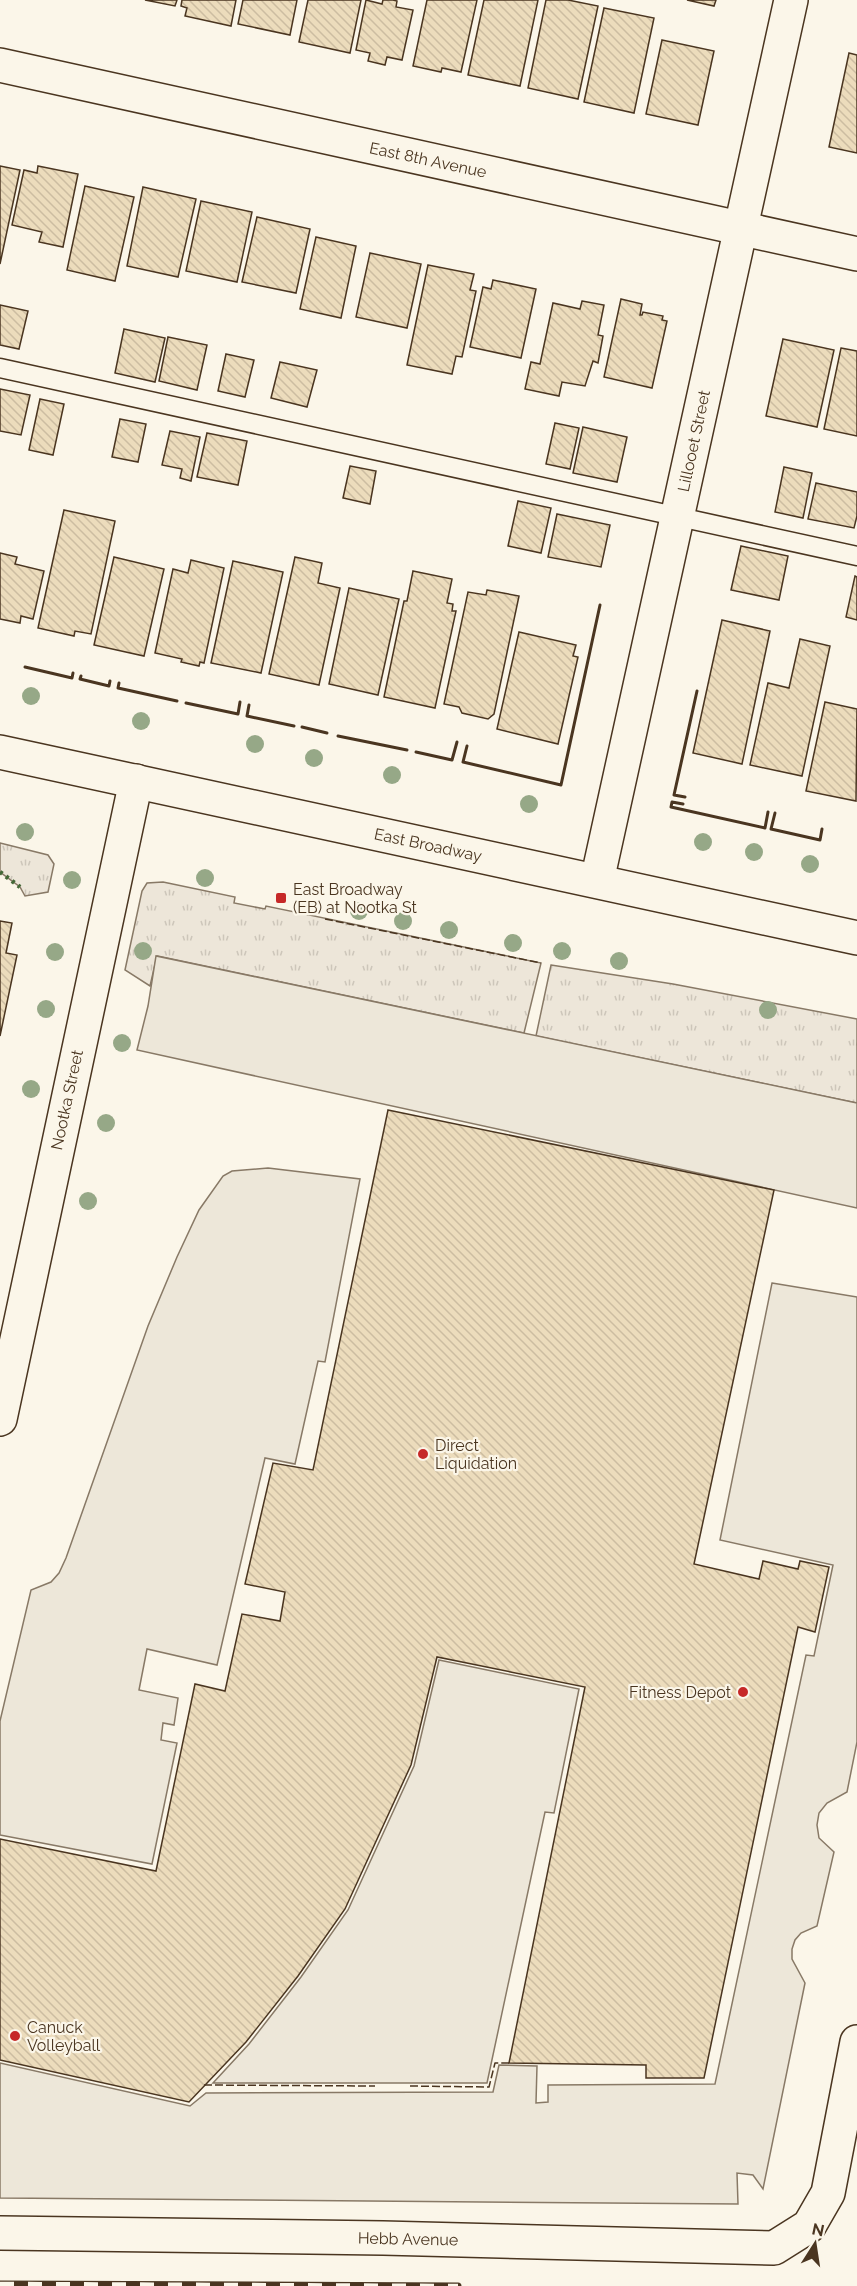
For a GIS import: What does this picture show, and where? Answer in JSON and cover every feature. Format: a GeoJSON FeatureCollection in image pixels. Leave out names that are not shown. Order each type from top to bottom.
{"type":"FeatureCollection","features":[{"type":"Feature","properties":{"kind":"street","name":"Lillooet Street"},"geometry":{"type":"LineString","coordinates":[[597,881],[791,0]]}},
{"type":"Feature","properties":{"kind":"street","name":"East 8th Avenue"},"geometry":{"type":"LineString","coordinates":[[0,65],[857,254]]}},
{"type":"Feature","properties":{"kind":"street","name":"East Broadway"},"geometry":{"type":"LineString","coordinates":[[0,752],[857,938]]}},
{"type":"Feature","properties":{"kind":"street","name":"Nootka Street"},"geometry":{"type":"LineString","coordinates":[[0,1419],[8,1339],[136,781]]}},
{"type":"Feature","properties":{"kind":"street","name":"Hebb Avenue"},"geometry":{"type":"LineString","coordinates":[[0,2233],[383,2238],[774,2248],[809,2226],[828,2193],[857,2042]]}},
{"type":"Feature","properties":{"kind":"lane"},"geometry":{"type":"LineString","coordinates":[[0,368],[857,556]]}},
{"type":"Feature","properties":{"kind":"green space"},"geometry":{"type":"Polygon","coordinates":[[[0,843],[48,855],[54,864],[48,892],[25,896],[20,887],[0,872],[0,843]]]}},
{"type":"Feature","properties":{"kind":"green space"},"geometry":{"type":"Polygon","coordinates":[[[163,882],[235,897],[234,903],[265,909],[266,906],[541,963],[524,1033],[157,956],[150,986],[125,970],[142,891],[147,883],[163,882]]]}},
{"type":"Feature","properties":{"kind":"green space"},"geometry":{"type":"Polygon","coordinates":[[[551,965],[673,984],[857,1019],[857,1103],[536,1036],[551,965]]]}},
{"type":"Feature","properties":{"kind":"shaded area"},"geometry":{"type":"Polygon","coordinates":[[[156,956],[857,1103],[857,1208],[137,1050],[148,1006],[156,956]]]}},
{"type":"Feature","properties":{"kind":"shaded area"},"geometry":{"type":"Polygon","coordinates":[[[268,1168],[360,1179],[325,1362],[318,1361],[295,1464],[265,1458],[217,1665],[147,1649],[139,1690],[178,1698],[174,1725],[163,1723],[161,1740],[177,1743],[152,1864],[0,1835],[0,1721],[31,1590],[51,1582],[59,1573],[66,1558],[148,1326],[199,1210],[223,1176],[232,1171],[268,1168]]]}},
{"type":"Feature","properties":{"kind":"shaded area"},"geometry":{"type":"Polygon","coordinates":[[[772,1283],[857,1297],[857,1742],[847,1792],[827,1803],[819,1813],[817,1825],[819,1838],[834,1852],[817,1926],[801,1933],[792,1949],[792,1959],[805,1983],[763,2189],[753,2175],[737,2173],[738,2204],[0,2198],[0,2063],[190,2106],[206,2093],[493,2092],[499,2065],[537,2066],[536,2103],[548,2102],[548,2085],[715,2084],[806,1655],[814,1656],[833,1565],[720,1540],[772,1283]]]}},
{"type":"Feature","properties":{"kind":"shaded area"},"geometry":{"type":"Polygon","coordinates":[[[439,1660],[579,1689],[554,1813],[545,1812],[487,2083],[213,2083],[249,2044],[301,1977],[348,1910],[414,1766],[439,1660]]]}},
{"type":"Feature","properties":{"kind":"building"},"geometry":{"type":"Polygon","coordinates":[[[145,0],[177,0],[175,6],[145,0]]]}},
{"type":"Feature","properties":{"kind":"building"},"geometry":{"type":"Polygon","coordinates":[[[182,0],[236,0],[231,26],[185,16],[187,8],[181,6],[182,0]]]}},
{"type":"Feature","properties":{"kind":"building"},"geometry":{"type":"Polygon","coordinates":[[[243,0],[297,0],[290,35],[238,24],[243,0]]]}},
{"type":"Feature","properties":{"kind":"building"},"geometry":{"type":"Polygon","coordinates":[[[308,0],[361,0],[350,53],[299,42],[308,0]]]}},
{"type":"Feature","properties":{"kind":"building"},"geometry":{"type":"Polygon","coordinates":[[[366,0],[382,4],[383,0],[393,0],[397,1],[396,7],[413,10],[402,60],[387,57],[385,65],[368,61],[370,53],[356,50],[366,0]]]}},
{"type":"Feature","properties":{"kind":"building"},"geometry":{"type":"Polygon","coordinates":[[[427,0],[477,0],[461,72],[442,68],[441,72],[413,66],[427,0]]]}},
{"type":"Feature","properties":{"kind":"building"},"geometry":{"type":"Polygon","coordinates":[[[484,0],[538,0],[520,86],[468,75],[484,0]]]}},
{"type":"Feature","properties":{"kind":"building"},"geometry":{"type":"Polygon","coordinates":[[[546,0],[568,0],[598,6],[578,99],[528,88],[546,0]]]}},
{"type":"Feature","properties":{"kind":"building"},"geometry":{"type":"Polygon","coordinates":[[[687,0],[716,0],[714,6],[687,0]]]}},
{"type":"Feature","properties":{"kind":"building"},"geometry":{"type":"Polygon","coordinates":[[[604,8],[654,18],[634,113],[584,102],[604,8]]]}},
{"type":"Feature","properties":{"kind":"building"},"geometry":{"type":"Polygon","coordinates":[[[662,40],[714,51],[698,125],[646,114],[662,40]]]}},
{"type":"Feature","properties":{"kind":"building"},"geometry":{"type":"Polygon","coordinates":[[[849,53],[857,55],[857,153],[829,147],[849,53]]]}},
{"type":"Feature","properties":{"kind":"building"},"geometry":{"type":"Polygon","coordinates":[[[0,166],[20,170],[0,264],[0,166]]]}},
{"type":"Feature","properties":{"kind":"building"},"geometry":{"type":"Polygon","coordinates":[[[38,166],[78,174],[63,247],[39,242],[42,232],[12,225],[24,170],[37,173],[38,166]]]}},
{"type":"Feature","properties":{"kind":"building"},"geometry":{"type":"Polygon","coordinates":[[[85,186],[134,197],[115,281],[67,270],[85,186]]]}},
{"type":"Feature","properties":{"kind":"building"},"geometry":{"type":"Polygon","coordinates":[[[143,187],[196,199],[178,277],[127,266],[143,187]]]}},
{"type":"Feature","properties":{"kind":"building"},"geometry":{"type":"Polygon","coordinates":[[[201,201],[252,212],[237,282],[186,271],[201,201]]]}},
{"type":"Feature","properties":{"kind":"building"},"geometry":{"type":"Polygon","coordinates":[[[257,217],[310,229],[296,293],[242,282],[257,217]]]}},
{"type":"Feature","properties":{"kind":"building"},"geometry":{"type":"Polygon","coordinates":[[[316,237],[356,246],[341,318],[300,309],[316,237]]]}},
{"type":"Feature","properties":{"kind":"building"},"geometry":{"type":"Polygon","coordinates":[[[370,253],[421,264],[407,328],[356,317],[370,253]]]}},
{"type":"Feature","properties":{"kind":"building"},"geometry":{"type":"Polygon","coordinates":[[[428,265],[474,274],[470,290],[476,291],[462,357],[456,356],[452,374],[407,365],[428,265]]]}},
{"type":"Feature","properties":{"kind":"building"},"geometry":{"type":"Polygon","coordinates":[[[493,280],[536,289],[521,358],[470,347],[483,287],[491,289],[493,280]]]}},
{"type":"Feature","properties":{"kind":"building"},"geometry":{"type":"Polygon","coordinates":[[[621,299],[642,304],[640,315],[643,312],[663,316],[662,320],[667,321],[652,388],[604,377],[621,299]]]}},
{"type":"Feature","properties":{"kind":"building"},"geometry":{"type":"Polygon","coordinates":[[[582,301],[604,305],[598,335],[603,336],[598,363],[593,361],[585,386],[562,382],[559,396],[525,389],[531,362],[540,364],[553,303],[580,309],[582,301]]]}},
{"type":"Feature","properties":{"kind":"building"},"geometry":{"type":"Polygon","coordinates":[[[0,305],[28,311],[19,349],[0,345],[0,305]]]}},
{"type":"Feature","properties":{"kind":"building"},"geometry":{"type":"Polygon","coordinates":[[[124,329],[165,338],[155,382],[115,373],[124,329]]]}},
{"type":"Feature","properties":{"kind":"building"},"geometry":{"type":"Polygon","coordinates":[[[168,337],[207,345],[197,390],[159,381],[168,337]]]}},
{"type":"Feature","properties":{"kind":"building"},"geometry":{"type":"Polygon","coordinates":[[[783,339],[834,350],[817,427],[766,416],[783,339]]]}},
{"type":"Feature","properties":{"kind":"building"},"geometry":{"type":"Polygon","coordinates":[[[841,348],[857,351],[857,436],[824,429],[841,348]]]}},
{"type":"Feature","properties":{"kind":"building"},"geometry":{"type":"Polygon","coordinates":[[[226,354],[254,360],[245,397],[218,391],[226,354]]]}},
{"type":"Feature","properties":{"kind":"building"},"geometry":{"type":"Polygon","coordinates":[[[280,362],[317,370],[307,407],[271,398],[280,362]]]}},
{"type":"Feature","properties":{"kind":"building"},"geometry":{"type":"Polygon","coordinates":[[[0,389],[30,395],[21,435],[0,431],[0,389]]]}},
{"type":"Feature","properties":{"kind":"building"},"geometry":{"type":"Polygon","coordinates":[[[40,399],[64,404],[53,455],[29,450],[40,399]]]}},
{"type":"Feature","properties":{"kind":"building"},"geometry":{"type":"Polygon","coordinates":[[[120,419],[146,424],[138,462],[112,457],[120,419]]]}},
{"type":"Feature","properties":{"kind":"building"},"geometry":{"type":"Polygon","coordinates":[[[555,423],[579,428],[570,469],[546,464],[555,423]]]}},
{"type":"Feature","properties":{"kind":"building"},"geometry":{"type":"Polygon","coordinates":[[[583,427],[627,437],[617,482],[573,473],[583,427]]]}},
{"type":"Feature","properties":{"kind":"building"},"geometry":{"type":"Polygon","coordinates":[[[170,431],[200,437],[191,481],[180,478],[182,469],[162,465],[170,431]]]}},
{"type":"Feature","properties":{"kind":"building"},"geometry":{"type":"Polygon","coordinates":[[[207,433],[247,441],[238,485],[197,477],[207,433]]]}},
{"type":"Feature","properties":{"kind":"building"},"geometry":{"type":"Polygon","coordinates":[[[350,466],[376,471],[370,504],[343,498],[350,466]]]}},
{"type":"Feature","properties":{"kind":"building"},"geometry":{"type":"Polygon","coordinates":[[[784,467],[812,473],[803,518],[775,512],[784,467]]]}},
{"type":"Feature","properties":{"kind":"building"},"geometry":{"type":"Polygon","coordinates":[[[816,483],[857,492],[857,516],[854,528],[808,519],[816,483]]]}},
{"type":"Feature","properties":{"kind":"building"},"geometry":{"type":"Polygon","coordinates":[[[518,501],[551,508],[541,553],[508,546],[518,501]]]}},
{"type":"Feature","properties":{"kind":"building"},"geometry":{"type":"Polygon","coordinates":[[[64,510],[115,521],[91,634],[75,631],[74,636],[38,628],[64,510]]]}},
{"type":"Feature","properties":{"kind":"building"},"geometry":{"type":"Polygon","coordinates":[[[557,514],[610,525],[601,567],[548,557],[557,514]]]}},
{"type":"Feature","properties":{"kind":"building"},"geometry":{"type":"Polygon","coordinates":[[[741,546],[788,556],[779,600],[731,590],[741,546]]]}},
{"type":"Feature","properties":{"kind":"building"},"geometry":{"type":"Polygon","coordinates":[[[0,553],[17,557],[15,564],[44,571],[33,619],[21,616],[20,623],[0,619],[0,553]]]}},
{"type":"Feature","properties":{"kind":"building"},"geometry":{"type":"Polygon","coordinates":[[[114,557],[164,569],[144,656],[94,645],[114,557]]]}},
{"type":"Feature","properties":{"kind":"building"},"geometry":{"type":"Polygon","coordinates":[[[295,557],[322,563],[318,583],[340,588],[319,685],[269,674],[295,557]]]}},
{"type":"Feature","properties":{"kind":"building"},"geometry":{"type":"Polygon","coordinates":[[[191,560],[224,568],[204,663],[200,662],[199,666],[181,662],[182,659],[155,653],[173,569],[188,573],[191,560]]]}},
{"type":"Feature","properties":{"kind":"building"},"geometry":{"type":"Polygon","coordinates":[[[233,561],[283,572],[261,673],[211,663],[233,561]]]}},
{"type":"Feature","properties":{"kind":"building"},"geometry":{"type":"Polygon","coordinates":[[[413,571],[452,579],[447,603],[453,604],[452,611],[456,611],[435,708],[384,697],[404,601],[407,601],[413,571]]]}},
{"type":"Feature","properties":{"kind":"building"},"geometry":{"type":"Polygon","coordinates":[[[855,576],[857,577],[857,620],[846,617],[855,576]]]}},
{"type":"Feature","properties":{"kind":"building"},"geometry":{"type":"Polygon","coordinates":[[[349,588],[399,599],[378,695],[329,684],[349,588]]]}},
{"type":"Feature","properties":{"kind":"building"},"geometry":{"type":"Polygon","coordinates":[[[487,590],[519,596],[494,714],[488,719],[462,713],[459,707],[444,704],[468,592],[486,595],[487,590]]]}},
{"type":"Feature","properties":{"kind":"building"},"geometry":{"type":"Polygon","coordinates":[[[722,620],[770,631],[742,764],[693,753],[722,620]]]}},
{"type":"Feature","properties":{"kind":"building"},"geometry":{"type":"Polygon","coordinates":[[[519,632],[576,645],[573,656],[578,657],[558,744],[497,729],[519,632]]]}},
{"type":"Feature","properties":{"kind":"building"},"geometry":{"type":"Polygon","coordinates":[[[800,639],[830,646],[802,776],[750,765],[768,683],[789,688],[800,639]]]}},
{"type":"Feature","properties":{"kind":"building"},"geometry":{"type":"Polygon","coordinates":[[[825,702],[857,709],[856,801],[806,791],[825,702]]]}},
{"type":"Feature","properties":{"kind":"building"},"geometry":{"type":"Polygon","coordinates":[[[0,921],[12,923],[6,953],[17,955],[0,1036],[0,921]]]}},
{"type":"Feature","properties":{"kind":"building"},"geometry":{"type":"Polygon","coordinates":[[[388,1110],[774,1190],[694,1564],[759,1579],[763,1561],[798,1569],[800,1561],[829,1567],[815,1632],[798,1627],[704,2078],[646,2078],[646,2065],[509,2063],[585,1687],[437,1657],[411,1765],[345,1909],[298,1976],[246,2042],[189,2102],[0,2060],[0,1839],[156,1871],[195,1684],[225,1691],[242,1614],[280,1621],[285,1592],[245,1584],[273,1463],[313,1470],[388,1110]]]}},
{"type":"Feature","properties":{"kind":"railway"},"geometry":{"type":"LineString","coordinates":[[0,2284],[458,2286]]}},
{"type":"Feature","properties":{"kind":"hedge"},"geometry":{"type":"LineString","coordinates":[[0,872],[20,887]]}},
{"type":"Feature","properties":{"kind":"fence"},"geometry":{"type":"LineString","coordinates":[[325,919],[541,963]]}},
{"type":"Feature","properties":{"kind":"fence"},"geometry":{"type":"LineString","coordinates":[[410,2086],[489,2087],[495,2063],[509,2063]]}},
{"type":"Feature","properties":{"kind":"fence"},"geometry":{"type":"LineString","coordinates":[[204,2085],[375,2086]]}},
{"type":"Feature","properties":{"kind":"wall"},"geometry":{"type":"LineString","coordinates":[[467,746],[463,762],[561,785],[600,605]]}},
{"type":"Feature","properties":{"kind":"wall"},"geometry":{"type":"LineString","coordinates":[[25,667],[72,678],[73,673]]}},
{"type":"Feature","properties":{"kind":"wall"},"geometry":{"type":"LineString","coordinates":[[81,676],[80,679],[109,686],[110,681]]}},
{"type":"Feature","properties":{"kind":"wall"},"geometry":{"type":"LineString","coordinates":[[119,683],[118,688],[177,701]]}},
{"type":"Feature","properties":{"kind":"wall"},"geometry":{"type":"LineString","coordinates":[[685,797],[674,795],[697,691]]}},
{"type":"Feature","properties":{"kind":"wall"},"geometry":{"type":"LineString","coordinates":[[186,703],[238,714],[240,702]]}},
{"type":"Feature","properties":{"kind":"wall"},"geometry":{"type":"LineString","coordinates":[[249,705],[247,716],[294,726]]}},
{"type":"Feature","properties":{"kind":"wall"},"geometry":{"type":"LineString","coordinates":[[302,727],[327,733]]}},
{"type":"Feature","properties":{"kind":"wall"},"geometry":{"type":"LineString","coordinates":[[338,736],[407,750]]}},
{"type":"Feature","properties":{"kind":"wall"},"geometry":{"type":"LineString","coordinates":[[416,752],[452,760],[457,742]]}},
{"type":"Feature","properties":{"kind":"wall"},"geometry":{"type":"LineString","coordinates":[[683,804],[672,802],[671,807],[765,828],[768,812]]}},
{"type":"Feature","properties":{"kind":"wall"},"geometry":{"type":"LineString","coordinates":[[775,813],[771,829],[820,840],[822,829]]}},
{"type":"Feature","properties":{"kind":"place","name":"East Broadway (EB) at Nootka St"},"geometry":{"type":"Point","coordinates":[281,898]}},
{"type":"Feature","properties":{"kind":"place","name":"Direct Liquidation"},"geometry":{"type":"Point","coordinates":[423,1454]}},
{"type":"Feature","properties":{"kind":"place","name":"Fitness Depot"},"geometry":{"type":"Point","coordinates":[743,1692]}},
{"type":"Feature","properties":{"kind":"place","name":"Canuck Volleyball"},"geometry":{"type":"Point","coordinates":[15,2036]}}]}
